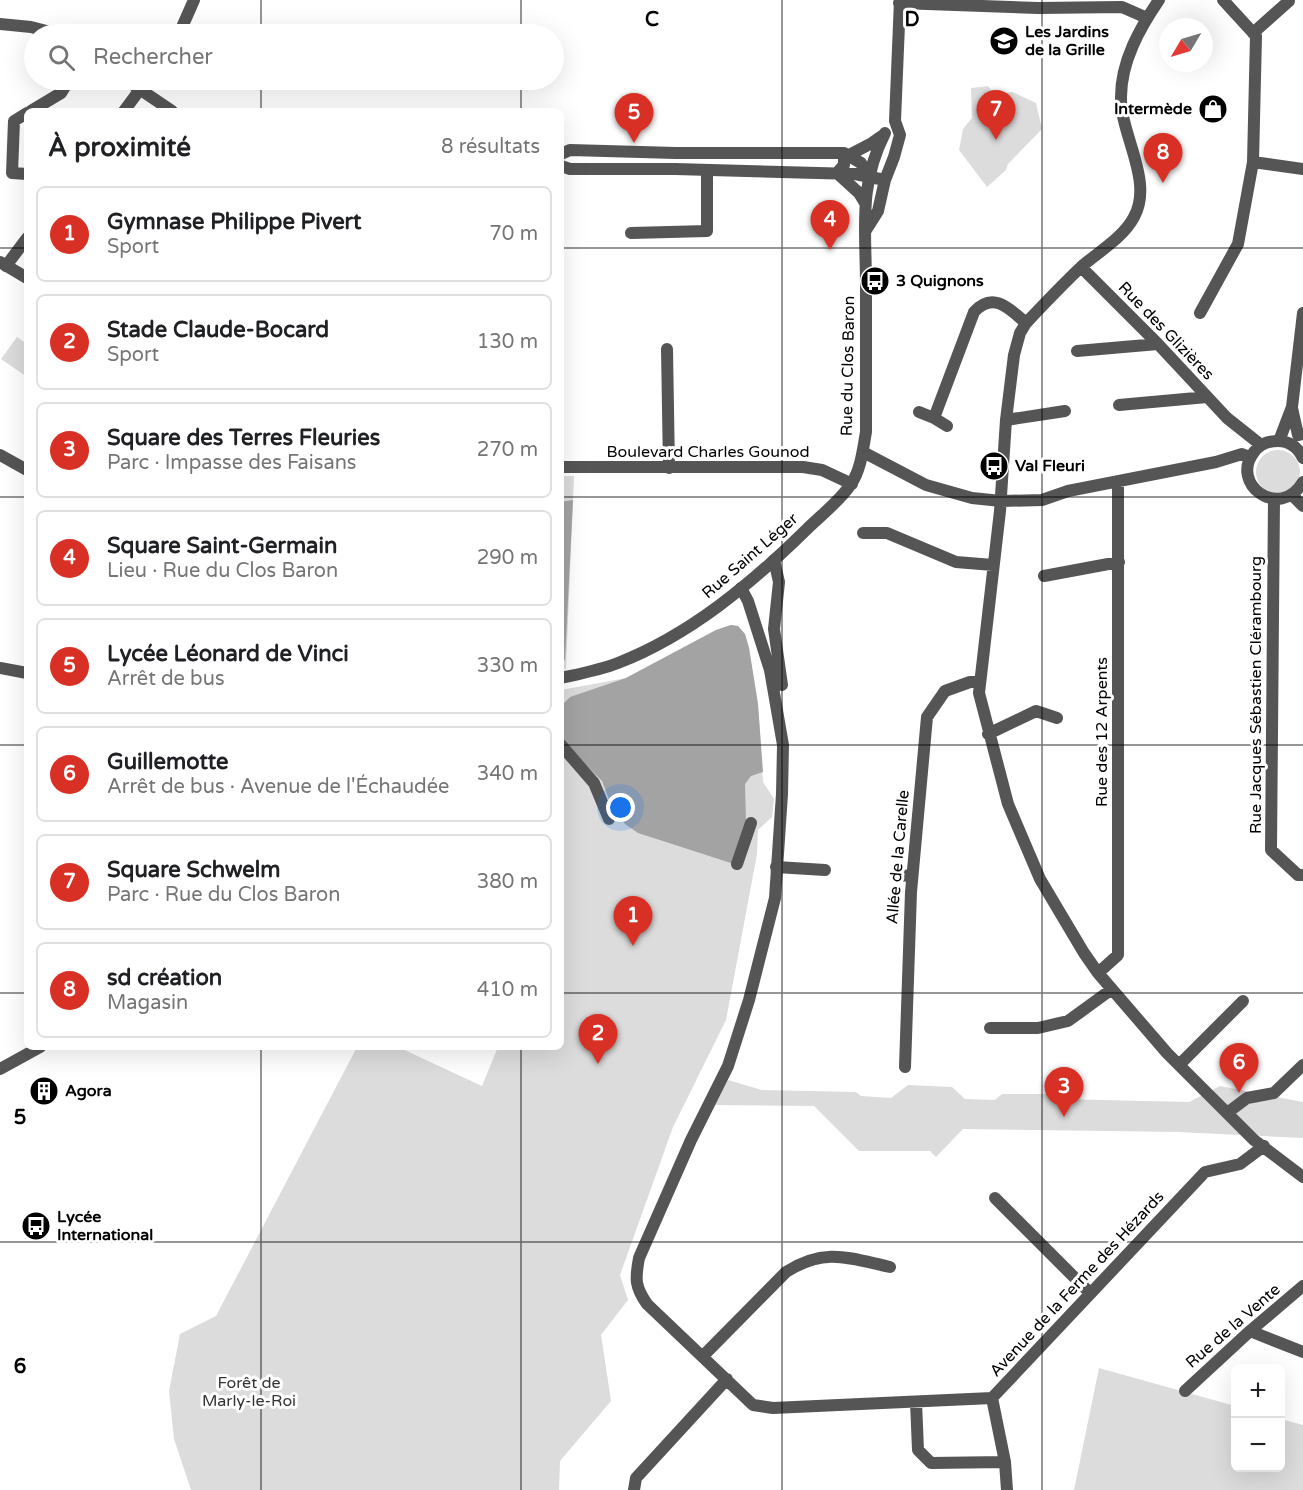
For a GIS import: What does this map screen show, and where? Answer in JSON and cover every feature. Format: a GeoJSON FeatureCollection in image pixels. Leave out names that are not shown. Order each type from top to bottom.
{"type":"FeatureCollection","features":[{"type":"Feature","properties":{"kind":"street"},"geometry":{"type":"LineString","coordinates":[[183,24],[194,0]]}},
{"type":"Feature","properties":{"kind":"street"},"geometry":{"type":"LineString","coordinates":[[1160,0],[1147,18],[1130,54],[1122,84],[1122,116],[1138,172],[1140,201],[1135,216],[1121,233],[1081,267],[1026,323],[1020,333],[1014,355],[1006,420],[1001,501],[979,693],[1008,804],[1029,856],[1084,953],[1098,973],[1179,1065],[1254,1140],[1303,1177]]}},
{"type":"Feature","properties":{"kind":"street"},"geometry":{"type":"LineString","coordinates":[[1200,314],[1238,244],[1253,162],[1256,36],[1223,0]]}},
{"type":"Feature","properties":{"kind":"street"},"geometry":{"type":"LineString","coordinates":[[1253,33],[1289,1]]}},
{"type":"Feature","properties":{"kind":"street"},"geometry":{"type":"LineString","coordinates":[[866,230],[878,211],[885,180],[900,135],[895,121],[900,2],[1038,8],[1122,7],[1147,18]]}},
{"type":"Feature","properties":{"kind":"street"},"geometry":{"type":"LineString","coordinates":[[0,24],[24,26]]}},
{"type":"Feature","properties":{"kind":"street"},"geometry":{"type":"LineString","coordinates":[[36,108],[63,90]]}},
{"type":"Feature","properties":{"kind":"street"},"geometry":{"type":"LineString","coordinates":[[126,108],[140,90]]}},
{"type":"Feature","properties":{"kind":"street"},"geometry":{"type":"LineString","coordinates":[[150,90],[169,108]]}},
{"type":"Feature","properties":{"kind":"street"},"geometry":{"type":"LineString","coordinates":[[24,115],[14,121],[12,173],[24,174]]}},
{"type":"Feature","properties":{"kind":"street"},"geometry":{"type":"LineString","coordinates":[[564,153],[570,150],[847,154],[872,143],[885,134],[895,121]]}},
{"type":"Feature","properties":{"kind":"street","name":"Rue du Clos Baron"},"geometry":{"type":"LineString","coordinates":[[852,484],[866,432],[865,203],[868,177],[874,155],[885,134]]}},
{"type":"Feature","properties":{"kind":"street"},"geometry":{"type":"LineString","coordinates":[[837,173],[844,165],[847,154]]}},
{"type":"Feature","properties":{"kind":"street"},"geometry":{"type":"LineString","coordinates":[[847,154],[861,163],[868,177]]}},
{"type":"Feature","properties":{"kind":"street"},"geometry":{"type":"LineString","coordinates":[[1253,162],[1303,169]]}},
{"type":"Feature","properties":{"kind":"street"},"geometry":{"type":"LineString","coordinates":[[564,167],[570,169],[837,173],[885,180]]}},
{"type":"Feature","properties":{"kind":"street"},"geometry":{"type":"LineString","coordinates":[[631,233],[707,231],[707,170]]}},
{"type":"Feature","properties":{"kind":"street"},"geometry":{"type":"LineString","coordinates":[[837,173],[859,193],[865,203]]}},
{"type":"Feature","properties":{"kind":"street"},"geometry":{"type":"LineString","coordinates":[[24,241],[3,264],[24,276]]}},
{"type":"Feature","properties":{"kind":"street","name":"Rue des Glizières"},"geometry":{"type":"LineString","coordinates":[[1081,267],[1158,344],[1227,418],[1261,446]]}},
{"type":"Feature","properties":{"kind":"street"},"geometry":{"type":"LineString","coordinates":[[934,418],[969,320],[980,305],[995,302],[1005,306],[1026,323]]}},
{"type":"Feature","properties":{"kind":"street"},"geometry":{"type":"LineString","coordinates":[[1279,441],[1292,407],[1303,313]]}},
{"type":"Feature","properties":{"kind":"street"},"geometry":{"type":"LineString","coordinates":[[1077,351],[1158,344]]}},
{"type":"Feature","properties":{"kind":"street"},"geometry":{"type":"LineString","coordinates":[[667,350],[669,468]]}},
{"type":"Feature","properties":{"kind":"street"},"geometry":{"type":"LineString","coordinates":[[1119,405],[1207,397]]}},
{"type":"Feature","properties":{"kind":"street"},"geometry":{"type":"LineString","coordinates":[[1292,407],[1301,447],[1279,441],[1269,441],[1251,457],[1247,472],[1253,487],[1259,493],[1274,499],[1292,495],[1303,482]]}},
{"type":"Feature","properties":{"kind":"street"},"geometry":{"type":"LineString","coordinates":[[1006,420],[1065,411]]}},
{"type":"Feature","properties":{"kind":"street"},"geometry":{"type":"LineString","coordinates":[[919,412],[946,426]]}},
{"type":"Feature","properties":{"kind":"street","name":"Rue des Glizières"},"geometry":{"type":"LineString","coordinates":[[1227,418],[1241,437],[1251,457]]}},
{"type":"Feature","properties":{"kind":"street"},"geometry":{"type":"LineString","coordinates":[[862,452],[926,485],[972,498],[1001,501],[1042,500],[1068,491],[1216,462],[1242,454],[1251,457]]}},
{"type":"Feature","properties":{"kind":"street"},"geometry":{"type":"LineString","coordinates":[[0,455],[24,468]]}},
{"type":"Feature","properties":{"kind":"street"},"geometry":{"type":"LineString","coordinates":[[1216,462],[1231,464],[1247,472]]}},
{"type":"Feature","properties":{"kind":"street","name":"Boulevard Charles Gounod"},"geometry":{"type":"LineString","coordinates":[[564,467],[803,467],[822,470],[852,484]]}},
{"type":"Feature","properties":{"kind":"street","name":"Rue des 12 Arpents"},"geometry":{"type":"LineString","coordinates":[[1098,973],[1118,955],[1118,482]]}},
{"type":"Feature","properties":{"kind":"street","name":"Rue Saint Léger"},"geometry":{"type":"LineString","coordinates":[[564,677],[618,663],[681,632],[728,600],[774,560],[852,484]]}},
{"type":"Feature","properties":{"kind":"street"},"geometry":{"type":"LineString","coordinates":[[1292,495],[1303,506]]}},
{"type":"Feature","properties":{"kind":"street","name":"Rue Jacques Sébastien Clérambourg"},"geometry":{"type":"LineString","coordinates":[[1274,499],[1272,850],[1298,875],[1303,875]]}},
{"type":"Feature","properties":{"kind":"street"},"geometry":{"type":"LineString","coordinates":[[863,533],[887,533],[956,562],[993,565]]}},
{"type":"Feature","properties":{"kind":"street"},"geometry":{"type":"LineString","coordinates":[[774,560],[779,582],[774,629],[782,685]]}},
{"type":"Feature","properties":{"kind":"street"},"geometry":{"type":"LineString","coordinates":[[1044,576],[1119,562]]}},
{"type":"Feature","properties":{"kind":"street","name":"Avenue de la Ferme des Hézards"},"geometry":{"type":"LineString","coordinates":[[741,588],[748,601],[770,670],[783,745],[775,898],[749,1000],[728,1066],[691,1140],[639,1258],[636,1274],[637,1290],[647,1304],[753,1405],[773,1408],[992,1398],[1205,1172],[1240,1164],[1264,1146]]}},
{"type":"Feature","properties":{"kind":"street"},"geometry":{"type":"LineString","coordinates":[[0,668],[24,672]]}},
{"type":"Feature","properties":{"kind":"street","name":"Allée de la Carelle"},"geometry":{"type":"LineString","coordinates":[[905,1067],[912,876],[927,717],[945,691],[970,682],[980,682]]}},
{"type":"Feature","properties":{"kind":"street"},"geometry":{"type":"LineString","coordinates":[[988,734],[1036,711],[1057,718]]}},
{"type":"Feature","properties":{"kind":"street"},"geometry":{"type":"LineString","coordinates":[[564,749],[594,783],[609,819]]}},
{"type":"Feature","properties":{"kind":"street"},"geometry":{"type":"LineString","coordinates":[[737,864],[751,823]]}},
{"type":"Feature","properties":{"kind":"street"},"geometry":{"type":"LineString","coordinates":[[776,867],[825,870]]}},
{"type":"Feature","properties":{"kind":"street"},"geometry":{"type":"LineString","coordinates":[[894,875],[912,876]]}},
{"type":"Feature","properties":{"kind":"street"},"geometry":{"type":"LineString","coordinates":[[990,1028],[1038,1028],[1068,1021],[1112,989]]}},
{"type":"Feature","properties":{"kind":"street"},"geometry":{"type":"LineString","coordinates":[[1179,1065],[1243,1001]]}},
{"type":"Feature","properties":{"kind":"street"},"geometry":{"type":"LineString","coordinates":[[0,1069],[35,1050]]}},
{"type":"Feature","properties":{"kind":"street"},"geometry":{"type":"LineString","coordinates":[[1227,1113],[1247,1098],[1274,1093],[1303,1065]]}},
{"type":"Feature","properties":{"kind":"street"},"geometry":{"type":"LineString","coordinates":[[995,1198],[1090,1293]]}},
{"type":"Feature","properties":{"kind":"street"},"geometry":{"type":"LineString","coordinates":[[703,1356],[786,1272],[798,1264],[830,1255],[890,1267]]}},
{"type":"Feature","properties":{"kind":"street","name":"Rue de la Vente"},"geometry":{"type":"LineString","coordinates":[[1185,1391],[1303,1286]]}},
{"type":"Feature","properties":{"kind":"street"},"geometry":{"type":"LineString","coordinates":[[1250,1331],[1303,1352]]}},
{"type":"Feature","properties":{"kind":"street"},"geometry":{"type":"LineString","coordinates":[[634,1490],[636,1478],[727,1379]]}},
{"type":"Feature","properties":{"kind":"street"},"geometry":{"type":"LineString","coordinates":[[992,1398],[1005,1462],[1007,1490]]}},
{"type":"Feature","properties":{"kind":"street"},"geometry":{"type":"LineString","coordinates":[[916,1402],[918,1450],[931,1463],[1005,1462]]}},
{"type":"Feature","properties":{"kind":"green space"},"geometry":{"type":"Polygon","coordinates":[[[988,86],[994,94],[1013,92],[1036,103],[1042,129],[1008,164],[1006,170],[987,187],[959,150],[963,129],[972,118],[971,88],[988,86]]]}},
{"type":"Feature","properties":{"kind":"green space"},"geometry":{"type":"Polygon","coordinates":[[[17,337],[24,342],[24,375],[1,359],[17,337]]]}},
{"type":"Feature","properties":{"kind":"green space"},"geometry":{"type":"Polygon","coordinates":[[[1278,450],[1287,451],[1294,456],[1299,463],[1299,481],[1294,488],[1287,493],[1278,494],[1269,493],[1262,488],[1257,481],[1256,472],[1257,463],[1262,456],[1269,451],[1278,450]]]}},
{"type":"Feature","properties":{"kind":"green space"},"geometry":{"type":"Polygon","coordinates":[[[564,476],[574,476],[566,669],[564,669],[564,476]]]}},
{"type":"Feature","properties":{"kind":"green space","name":"Forêt de Marly-le-Roi"},"geometry":{"type":"Polygon","coordinates":[[[731,625],[738,626],[745,634],[758,704],[763,782],[774,799],[772,817],[758,830],[757,854],[726,1020],[673,1127],[620,1275],[628,1300],[601,1335],[611,1401],[560,1461],[559,1490],[191,1490],[174,1439],[169,1391],[180,1334],[216,1316],[355,1050],[404,1050],[482,1086],[497,1050],[564,1050],[564,689],[626,678],[716,630],[731,625]]]}},
{"type":"Feature","properties":{"kind":"green space"},"geometry":{"type":"Polygon","coordinates":[[[728,1080],[762,1090],[856,1092],[861,1096],[891,1098],[908,1085],[952,1087],[965,1099],[995,1100],[1002,1094],[1052,1094],[1059,1099],[1189,1102],[1220,1086],[1303,1102],[1303,1138],[1178,1132],[963,1129],[936,1157],[930,1151],[859,1151],[814,1106],[715,1105],[728,1080]]]}},
{"type":"Feature","properties":{"kind":"green space"},"geometry":{"type":"Polygon","coordinates":[[[1099,1368],[1231,1405],[1231,1472],[1285,1472],[1285,1420],[1303,1425],[1303,1490],[1074,1490],[1099,1368]]]}},
{"type":"Feature","properties":{"kind":"shaded area"},"geometry":{"type":"Polygon","coordinates":[[[573,500],[565,660],[564,660],[564,502],[573,500]]]}},
{"type":"Feature","properties":{"kind":"shaded area"},"geometry":{"type":"Polygon","coordinates":[[[731,625],[738,626],[745,634],[758,704],[763,772],[751,776],[745,784],[746,822],[735,862],[731,863],[638,833],[625,824],[613,810],[602,781],[564,740],[564,703],[570,697],[626,678],[716,630],[731,625]]]}},
{"type":"Feature","properties":{"kind":"place","name":"Les Jardins de la Grille"},"geometry":{"type":"Point","coordinates":[1004,41]}},
{"type":"Feature","properties":{"kind":"place","name":"Intermède"},"geometry":{"type":"Point","coordinates":[1213,109]}},
{"type":"Feature","properties":{"kind":"place","name":"Square Schwelm"},"geometry":{"type":"Point","coordinates":[996,140]}},
{"type":"Feature","properties":{"kind":"place","name":"Lycée Léonard de Vinci"},"geometry":{"type":"Point","coordinates":[634,143]}},
{"type":"Feature","properties":{"kind":"place","name":"sd création"},"geometry":{"type":"Point","coordinates":[1163,183]}},
{"type":"Feature","properties":{"kind":"place","name":"Square Saint-Germain"},"geometry":{"type":"Point","coordinates":[830,250]}},
{"type":"Feature","properties":{"kind":"place","name":"3 Quignons"},"geometry":{"type":"Point","coordinates":[875,281]}},
{"type":"Feature","properties":{"kind":"place","name":"Val Fleuri"},"geometry":{"type":"Point","coordinates":[994,466]}},
{"type":"Feature","properties":{"kind":"place","name":"Gymnase Philippe Pivert"},"geometry":{"type":"Point","coordinates":[633,946]}},
{"type":"Feature","properties":{"kind":"place","name":"Stade Claude-Bocard"},"geometry":{"type":"Point","coordinates":[598,1064]}},
{"type":"Feature","properties":{"kind":"place","name":"Agora"},"geometry":{"type":"Point","coordinates":[44,1091]}},
{"type":"Feature","properties":{"kind":"place","name":"Guillemotte"},"geometry":{"type":"Point","coordinates":[1239,1093]}},
{"type":"Feature","properties":{"kind":"place","name":"Square des Terres Fleuries"},"geometry":{"type":"Point","coordinates":[1064,1117]}},
{"type":"Feature","properties":{"kind":"place","name":"Lycée International"},"geometry":{"type":"Point","coordinates":[36,1226]}}]}
